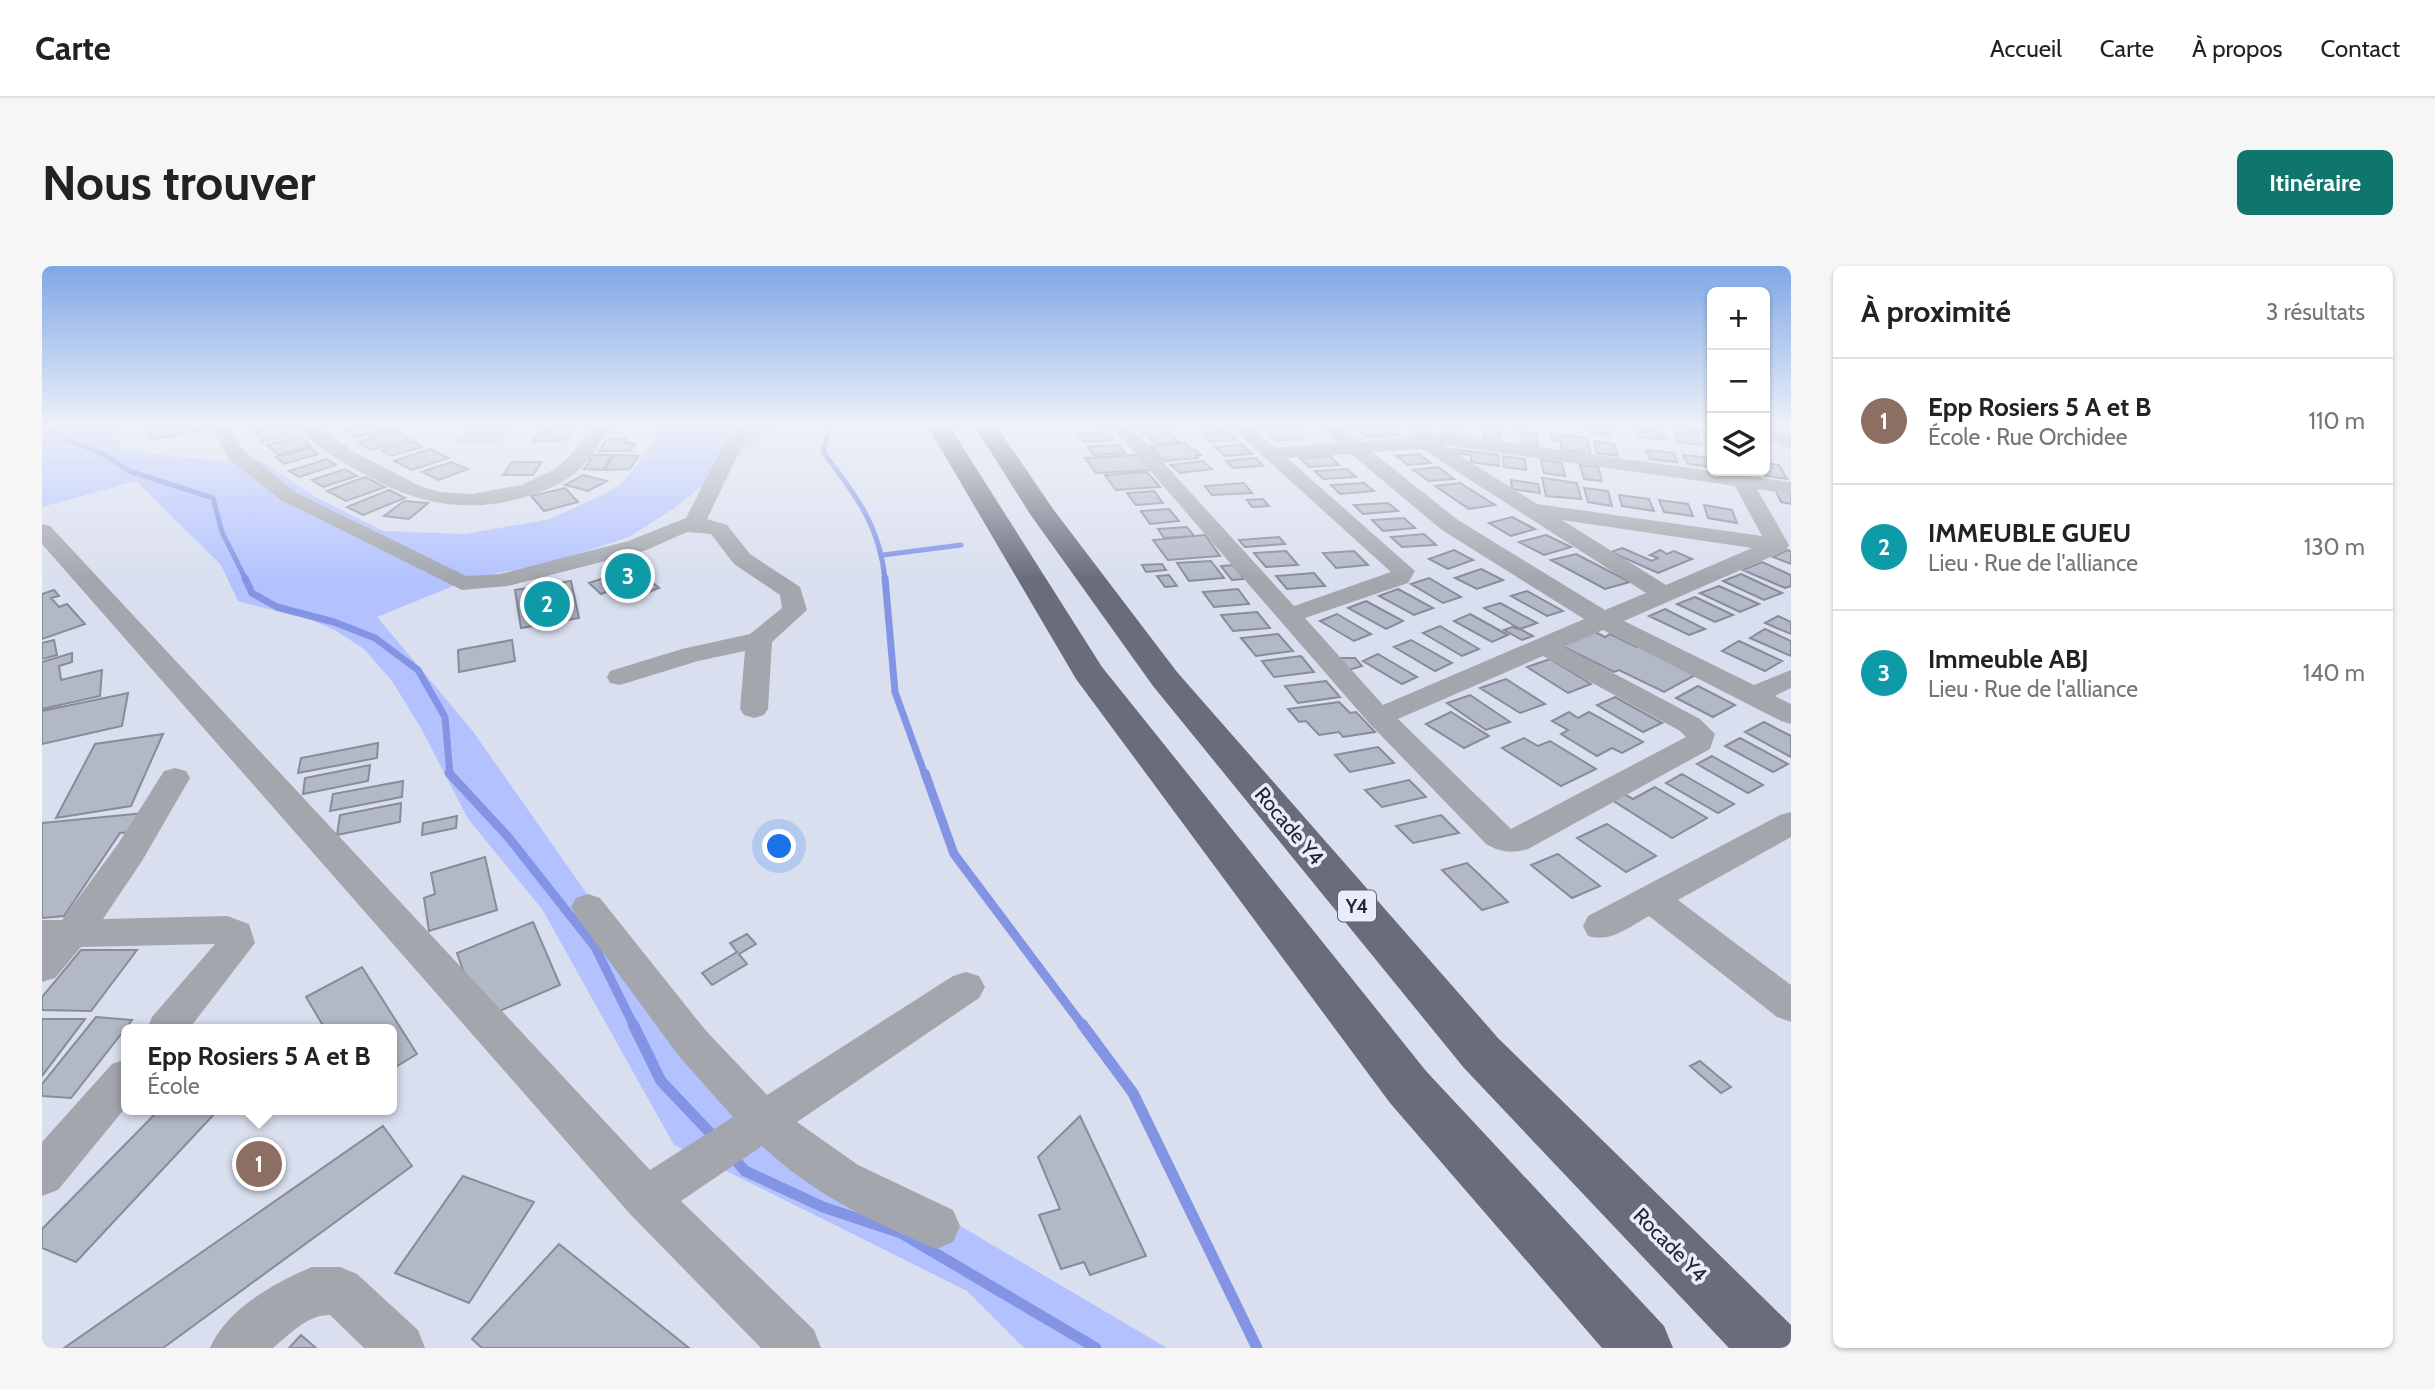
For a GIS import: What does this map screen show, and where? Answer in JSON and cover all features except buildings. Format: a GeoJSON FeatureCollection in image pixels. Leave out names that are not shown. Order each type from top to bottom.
{"type":"FeatureCollection","features":[{"type":"Feature","properties":{"kind":"highway"},"geometry":{"type":"LineString","coordinates":[[970,477],[1088,672],[1408,1087],[1642,1348]]}},
{"type":"Feature","properties":{"kind":"highway","name":"Rocade Y4"},"geometry":{"type":"LineString","coordinates":[[1019,477],[1165,679],[1481,1053],[1771,1348]]}},
{"type":"Feature","properties":{"kind":"street"},"geometry":{"type":"LineString","coordinates":[[265,477],[288,496],[463,583],[500,581],[636,546],[684,525],[694,524],[719,530],[740,561],[791,592],[794,610],[759,640],[691,655],[620,677]]}},
{"type":"Feature","properties":{"kind":"street"},"geometry":{"type":"LineString","coordinates":[[387,477],[419,493],[443,499],[480,499],[522,492],[556,477]]}},
{"type":"Feature","properties":{"kind":"street"},"geometry":{"type":"LineString","coordinates":[[694,524],[717,477]]}},
{"type":"Feature","properties":{"kind":"street"},"geometry":{"type":"LineString","coordinates":[[1166,477],[1380,717],[1497,836],[1506,841],[1516,841],[1700,742],[1701,734],[1690,725],[1544,646]]}},
{"type":"Feature","properties":{"kind":"street"},"geometry":{"type":"LineString","coordinates":[[1288,616],[1400,578],[1403,571],[1296,477]]}},
{"type":"Feature","properties":{"kind":"street"},"geometry":{"type":"LineString","coordinates":[[1391,477],[1450,525],[1603,620],[1791,715]]}},
{"type":"Feature","properties":{"kind":"street"},"geometry":{"type":"LineString","coordinates":[[1480,477],[1664,594]]}},
{"type":"Feature","properties":{"kind":"street"},"geometry":{"type":"LineString","coordinates":[[1711,477],[1791,488]]}},
{"type":"Feature","properties":{"kind":"street"},"geometry":{"type":"LineString","coordinates":[[1743,482],[1784,546]]}},
{"type":"Feature","properties":{"kind":"street"},"geometry":{"type":"LineString","coordinates":[[1527,508],[1784,546]]}},
{"type":"Feature","properties":{"kind":"street"},"geometry":{"type":"LineString","coordinates":[[42,531],[646,1198],[796,1348]]}},
{"type":"Feature","properties":{"kind":"street"},"geometry":{"type":"LineString","coordinates":[[1380,717],[1664,594],[1784,546]]}},
{"type":"Feature","properties":{"kind":"street"},"geometry":{"type":"LineString","coordinates":[[754,709],[759,640]]}},
{"type":"Feature","properties":{"kind":"street"},"geometry":{"type":"LineString","coordinates":[[1754,696],[1791,678]]}},
{"type":"Feature","properties":{"kind":"street"},"geometry":{"type":"LineString","coordinates":[[42,967],[57,934],[141,838],[175,778]]}},
{"type":"Feature","properties":{"kind":"street"},"geometry":{"type":"LineString","coordinates":[[1601,926],[1791,823]]}},
{"type":"Feature","properties":{"kind":"street"},"geometry":{"type":"LineString","coordinates":[[1650,898],[1791,1006]]}},
{"type":"Feature","properties":{"kind":"street"},"geometry":{"type":"LineString","coordinates":[[588,907],[706,1061],[740,1137],[816,1163],[937,1226]]}},
{"type":"Feature","properties":{"kind":"street"},"geometry":{"type":"LineString","coordinates":[[57,934],[227,930],[236,934],[237,943],[170,1024]]}},
{"type":"Feature","properties":{"kind":"street"},"geometry":{"type":"LineString","coordinates":[[646,1198],[966,986]]}},
{"type":"Feature","properties":{"kind":"street"},"geometry":{"type":"LineString","coordinates":[[42,1175],[121,1083]]}},
{"type":"Feature","properties":{"kind":"street"},"geometry":{"type":"LineString","coordinates":[[236,1348],[279,1311],[312,1291],[340,1292],[400,1348]]}},
{"type":"Feature","properties":{"kind":"shaded area"},"geometry":{"type":"Polygon","coordinates":[[[42,477],[286,477],[312,495],[383,531],[465,534],[550,519],[619,486],[627,477],[713,477],[676,507],[629,537],[553,562],[473,578],[377,617],[472,730],[594,904],[791,1126],[1167,1348],[1024,1348],[967,1291],[674,1145],[542,909],[468,819],[422,730],[392,681],[364,649],[333,629],[311,620],[238,601],[221,565],[136,481],[42,507],[42,477]]]}},
{"type":"Feature","properties":{"kind":"waterway"},"geometry":{"type":"LineString","coordinates":[[149,477],[213,498],[222,532],[245,578]]}},
{"type":"Feature","properties":{"kind":"waterway"},"geometry":{"type":"LineString","coordinates":[[842,477],[872,526],[885,580]]}},
{"type":"Feature","properties":{"kind":"waterway"},"geometry":{"type":"LineString","coordinates":[[883,555],[961,545]]}},
{"type":"Feature","properties":{"kind":"waterway"},"geometry":{"type":"LineString","coordinates":[[245,578],[252,593],[277,607],[334,622],[375,638],[418,670],[445,717],[450,774]]}},
{"type":"Feature","properties":{"kind":"waterway"},"geometry":{"type":"LineString","coordinates":[[885,578],[895,692],[925,775]]}},
{"type":"Feature","properties":{"kind":"waterway"},"geometry":{"type":"LineString","coordinates":[[925,773],[954,854],[1083,1026]]}},
{"type":"Feature","properties":{"kind":"waterway"},"geometry":{"type":"LineString","coordinates":[[450,774],[509,838],[595,947],[634,1026]]}},
{"type":"Feature","properties":{"kind":"waterway"},"geometry":{"type":"LineString","coordinates":[[633,1024],[661,1081],[715,1138]]}},
{"type":"Feature","properties":{"kind":"waterway"},"geometry":{"type":"LineString","coordinates":[[1082,1024],[1133,1093],[1257,1348]]}},
{"type":"Feature","properties":{"kind":"waterway"},"geometry":{"type":"LineString","coordinates":[[731,1155],[745,1171],[823,1207],[901,1233],[1096,1348]]}},
{"type":"Feature","properties":{"kind":"place","name":"Immeuble ABJ"},"geometry":{"type":"Point","coordinates":[628,576]}},
{"type":"Feature","properties":{"kind":"place","name":"IMMEUBLE GUEU"},"geometry":{"type":"Point","coordinates":[547,604]}},
{"type":"Feature","properties":{"kind":"place","name":"Epp Rosiers 5 A et B"},"geometry":{"type":"Point","coordinates":[259,1164]}}]}
